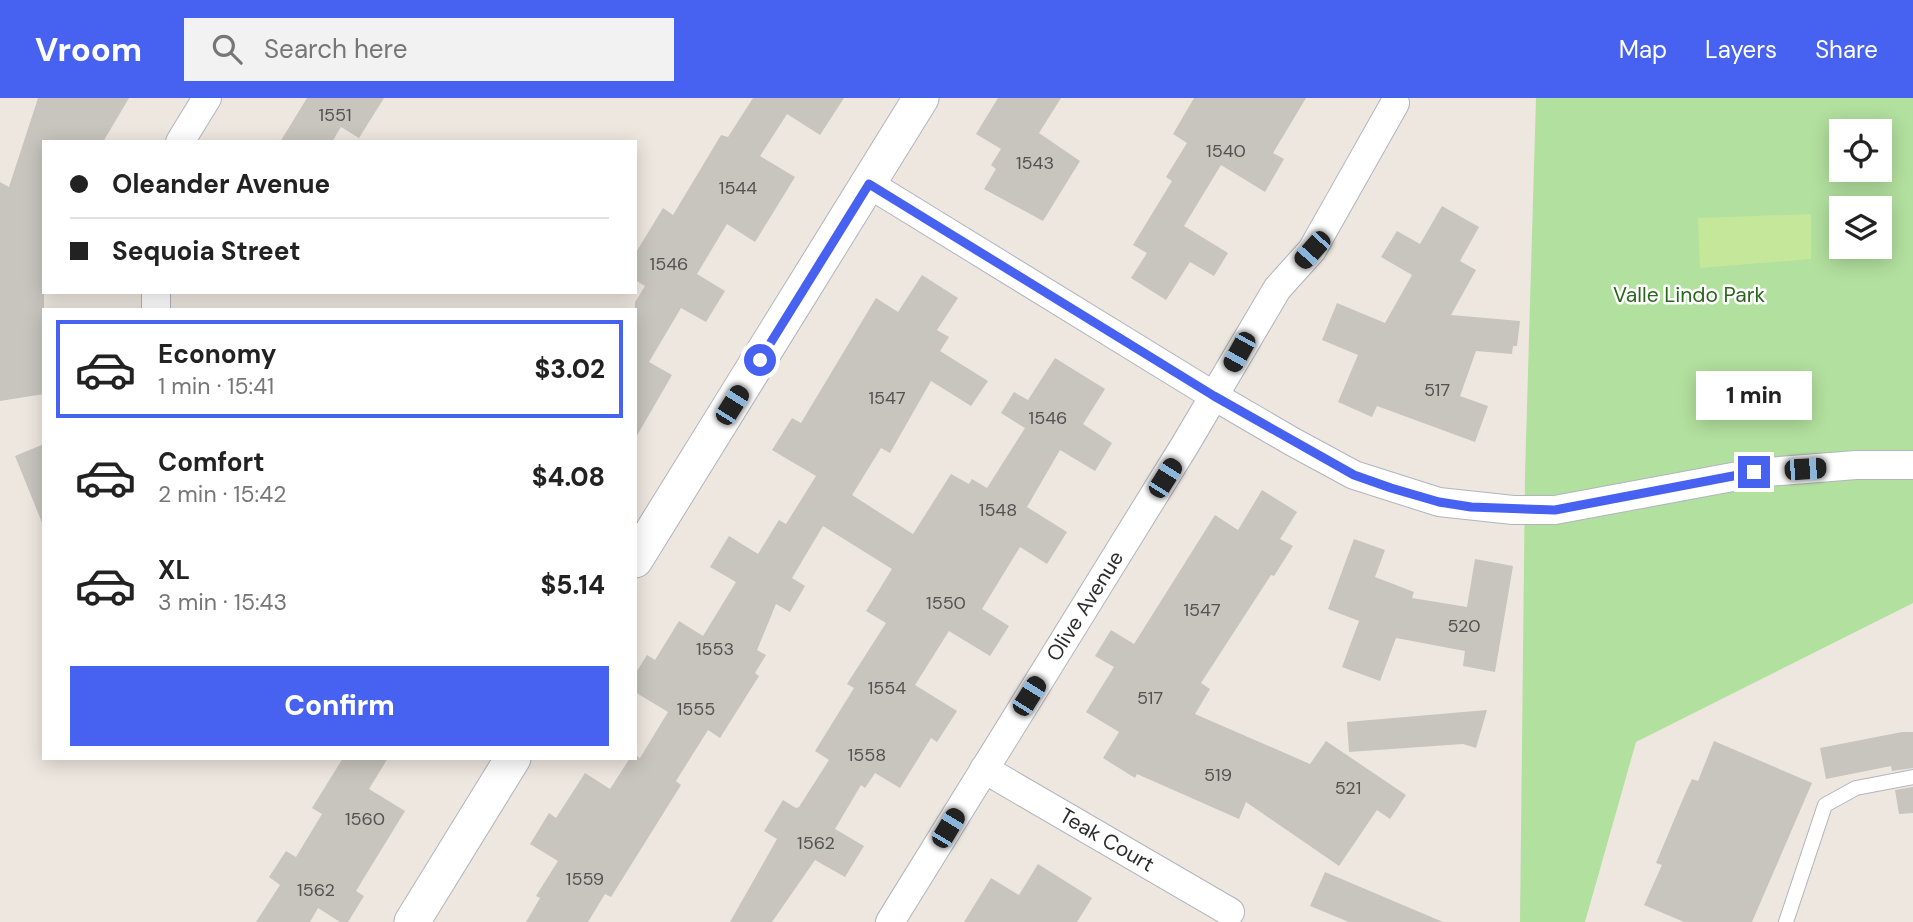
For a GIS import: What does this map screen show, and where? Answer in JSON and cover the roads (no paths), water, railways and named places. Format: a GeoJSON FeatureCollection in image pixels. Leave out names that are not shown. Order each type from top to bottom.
{"type":"FeatureCollection","features":[{"type":"Feature","properties":{"kind":"street"},"geometry":{"type":"LineString","coordinates":[[181,140],[206,98]]}},
{"type":"Feature","properties":{"kind":"street"},"geometry":{"type":"LineString","coordinates":[[637,557],[921,98]]}},
{"type":"Feature","properties":{"kind":"street","name":"Olive Avenue"},"geometry":{"type":"LineString","coordinates":[[890,922],[1277,289],[1312,250],[1395,103]]}},
{"type":"Feature","properties":{"kind":"street"},"geometry":{"type":"LineString","coordinates":[[869,184],[1214,396],[1354,475],[1439,502],[1471,507],[1555,510],[1754,472],[1856,465],[1913,465]]}},
{"type":"Feature","properties":{"kind":"street"},"geometry":{"type":"LineString","coordinates":[[412,922],[512,760]]}},
{"type":"Feature","properties":{"kind":"street","name":"Teak Court"},"geometry":{"type":"LineString","coordinates":[[984,769],[1230,912]]}},
{"type":"Feature","properties":{"kind":"lane"},"geometry":{"type":"LineString","coordinates":[[1786,922],[1825,805],[1856,788],[1913,777]]}},
{"type":"Feature","properties":{"kind":"park label","name":"Valle Lindo Park"},"geometry":{"type":"Point","coordinates":[1689,295]}}]}
